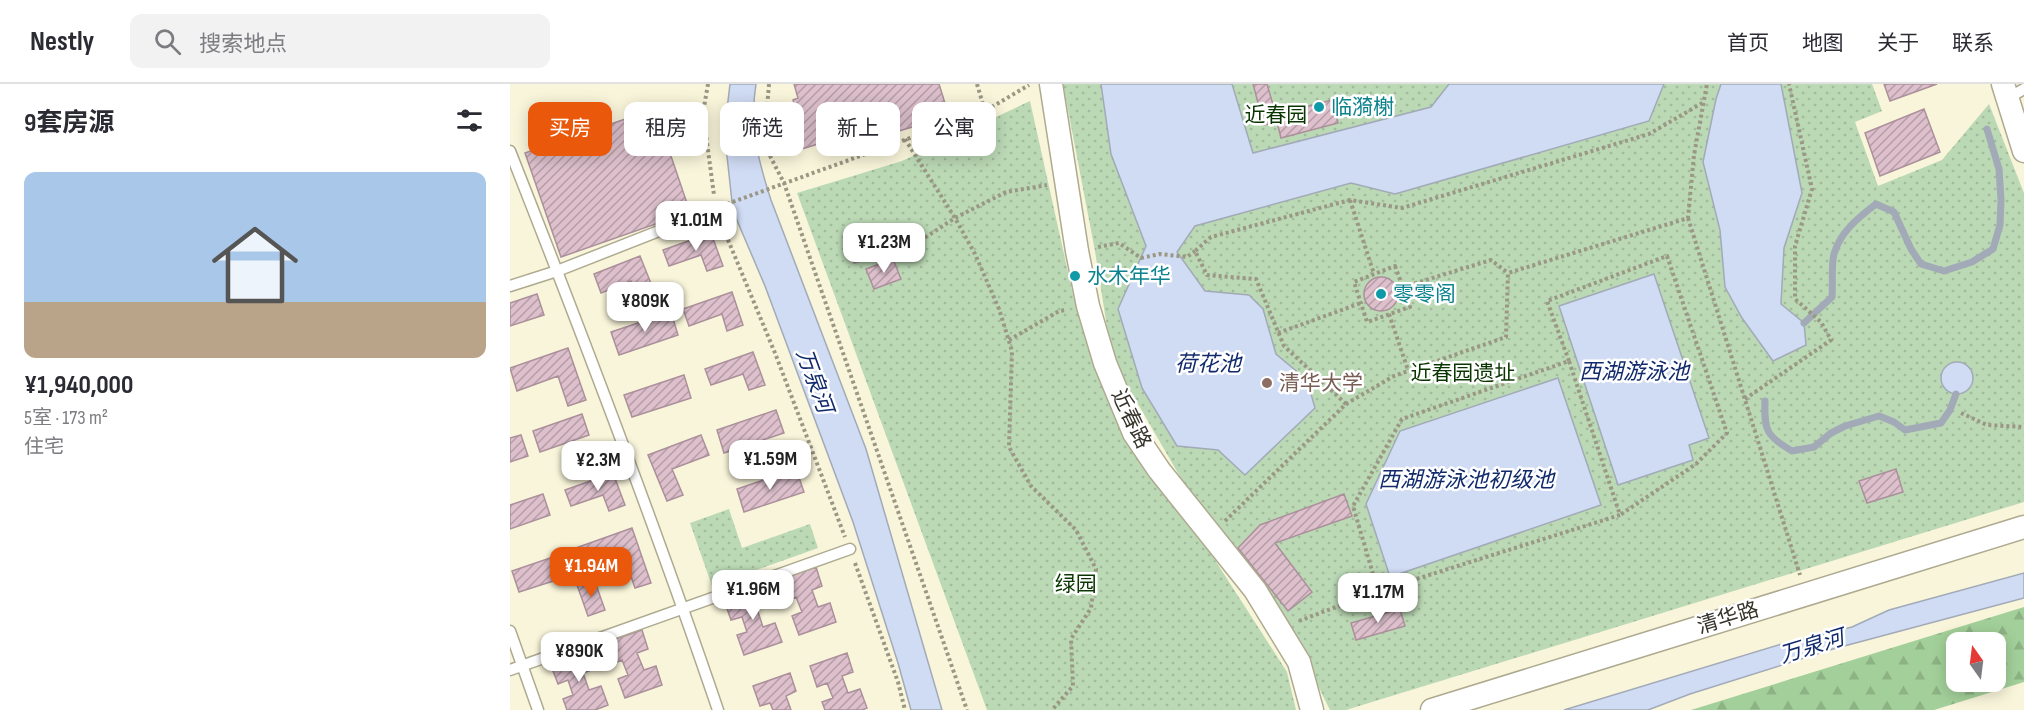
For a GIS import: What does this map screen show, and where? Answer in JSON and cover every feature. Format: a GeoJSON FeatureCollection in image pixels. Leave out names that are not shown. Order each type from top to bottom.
{"type":"FeatureCollection","features":[{"type":"Feature","properties":{"kind":"street","name":"近春路"},"geometry":{"type":"LineString","coordinates":[[1051,84],[1088,306],[1105,363],[1134,433],[1158,470],[1256,590],[1299,662],[1312,710]]}},
{"type":"Feature","properties":{"kind":"street"},"geometry":{"type":"LineString","coordinates":[[2012,90],[2024,151]]}},
{"type":"Feature","properties":{"kind":"street","name":"清华路"},"geometry":{"type":"LineString","coordinates":[[1432,710],[2024,527]]}},
{"type":"Feature","properties":{"kind":"lane"},"geometry":{"type":"LineString","coordinates":[[510,151],[683,607],[718,710]]}},
{"type":"Feature","properties":{"kind":"lane"},"geometry":{"type":"LineString","coordinates":[[510,286],[557,271],[715,209]]}},
{"type":"Feature","properties":{"kind":"lane"},"geometry":{"type":"LineString","coordinates":[[510,670],[850,549]]}},
{"type":"Feature","properties":{"kind":"lane"},"geometry":{"type":"LineString","coordinates":[[510,631],[538,710]]}},
{"type":"Feature","properties":{"kind":"path"},"geometry":{"type":"LineString","coordinates":[[708,84],[703,113],[715,209],[775,353],[850,549],[898,682],[905,710]]}},
{"type":"Feature","properties":{"kind":"path"},"geometry":{"type":"LineString","coordinates":[[769,84],[768,154],[784,183],[967,710]]}},
{"type":"Feature","properties":{"kind":"path"},"geometry":{"type":"LineString","coordinates":[[976,84],[982,102]]}},
{"type":"Feature","properties":{"kind":"path"},"geometry":{"type":"LineString","coordinates":[[996,104],[1030,84]]}},
{"type":"Feature","properties":{"kind":"path"},"geometry":{"type":"LineString","coordinates":[[1707,84],[1694,155],[1688,218],[1800,575]]}},
{"type":"Feature","properties":{"kind":"path"},"geometry":{"type":"LineString","coordinates":[[1744,399],[1831,340],[1821,322],[1795,299],[1795,246],[1812,189],[1789,84]]}},
{"type":"Feature","properties":{"kind":"path"},"geometry":{"type":"LineString","coordinates":[[1119,243],[1141,258],[1160,254],[1187,257],[1211,237],[1350,200],[1402,208],[1648,134],[1704,102]]}},
{"type":"Feature","properties":{"kind":"path"},"geometry":{"type":"LineString","coordinates":[[715,209],[912,137]]}},
{"type":"Feature","properties":{"kind":"path"},"geometry":{"type":"LineString","coordinates":[[905,139],[955,218],[980,265],[999,309],[1012,351],[1009,447],[1031,486],[1076,530],[1096,569],[1091,608],[1071,639],[1072,686],[1052,710]]}},
{"type":"Feature","properties":{"kind":"path"},"geometry":{"type":"LineString","coordinates":[[900,254],[955,218],[1006,192],[1066,181]]}},
{"type":"Feature","properties":{"kind":"path"},"geometry":{"type":"LineString","coordinates":[[1350,200],[1374,274]]}},
{"type":"Feature","properties":{"kind":"path"},"geometry":{"type":"LineString","coordinates":[[1508,273],[1688,218]]}},
{"type":"Feature","properties":{"kind":"path"},"geometry":{"type":"LineString","coordinates":[[1195,251],[1207,275],[1256,279],[1284,346],[1346,404]]}},
{"type":"Feature","properties":{"kind":"path"},"geometry":{"type":"LineString","coordinates":[[1279,629],[1378,591],[1620,515],[1696,464],[1728,433],[1666,256],[1547,301],[1620,515]]}},
{"type":"Feature","properties":{"kind":"path"},"geometry":{"type":"LineString","coordinates":[[1403,287],[1491,260],[1508,273]]}},
{"type":"Feature","properties":{"kind":"path"},"geometry":{"type":"LineString","coordinates":[[1395,266],[1403,287],[1410,307],[1367,322],[1354,282],[1395,266]]}},
{"type":"Feature","properties":{"kind":"path"},"geometry":{"type":"LineString","coordinates":[[1211,535],[1346,404],[1394,375],[1506,337],[1508,273]]}},
{"type":"Feature","properties":{"kind":"path"},"geometry":{"type":"LineString","coordinates":[[1278,333],[1361,303]]}},
{"type":"Feature","properties":{"kind":"path"},"geometry":{"type":"LineString","coordinates":[[1009,340],[1059,311],[1088,306]]}},
{"type":"Feature","properties":{"kind":"path"},"geometry":{"type":"LineString","coordinates":[[1389,314],[1408,371]]}},
{"type":"Feature","properties":{"kind":"path"},"geometry":{"type":"LineString","coordinates":[[1378,591],[1353,506],[1402,419],[1569,361]]}},
{"type":"Feature","properties":{"kind":"path"},"geometry":{"type":"LineString","coordinates":[[1960,413],[1987,425],[2024,427]]}},
{"type":"Feature","properties":{"kind":"green space","name":"近春园遗址"},"geometry":{"type":"Polygon","coordinates":[[[1063,84],[1872,84],[1882,111],[1855,122],[1878,186],[1942,160],[1989,104],[2024,193],[2024,502],[1346,710],[1330,710],[1284,618],[1190,494],[1112,359],[1095,251],[1063,84]]]}},
{"type":"Feature","properties":{"kind":"green space","name":"绿园"},"geometry":{"type":"Polygon","coordinates":[[[1030,101],[1074,299],[1125,440],[1213,557],[1287,672],[1296,710],[987,710],[797,193],[913,156],[996,156],[996,117],[1030,101]]]}},
{"type":"Feature","properties":{"kind":"green space"},"geometry":{"type":"Polygon","coordinates":[[[729,509],[742,548],[810,524],[818,548],[712,586],[690,523],[729,509]]]}},
{"type":"Feature","properties":{"kind":"green space"},"geometry":{"type":"Polygon","coordinates":[[[2024,607],[2024,682],[2006,688],[2006,632],[1946,632],[1946,692],[1992,692],[1934,710],[1691,710],[2024,607]]]}},
{"type":"Feature","properties":{"kind":"water"},"geometry":{"type":"Polygon","coordinates":[[[730,84],[756,84],[754,102],[728,102],[730,84]]]}},
{"type":"Feature","properties":{"kind":"water","name":"荷花池"},"geometry":{"type":"Polygon","coordinates":[[[1101,84],[1232,84],[1253,153],[1431,107],[1449,84],[1664,84],[1649,121],[1395,194],[1351,183],[1195,226],[1177,252],[1205,291],[1249,295],[1263,309],[1276,354],[1307,380],[1315,408],[1245,475],[1218,450],[1177,446],[1142,388],[1118,309],[1146,246],[1111,154],[1101,84]]]}},
{"type":"Feature","properties":{"kind":"water"},"geometry":{"type":"Polygon","coordinates":[[[1721,84],[1781,84],[1802,193],[1784,248],[1781,304],[1804,323],[1806,345],[1773,361],[1742,318],[1725,287],[1720,230],[1703,162],[1721,84]]]}},
{"type":"Feature","properties":{"kind":"water","name":"万泉河"},"geometry":{"type":"Polygon","coordinates":[[[727,156],[759,156],[771,200],[866,449],[942,710],[911,710],[853,522],[765,286],[733,211],[727,156]]]}},
{"type":"Feature","properties":{"kind":"water","name":"西湖游泳池"},"geometry":{"type":"Polygon","coordinates":[[[1654,274],[1709,438],[1689,445],[1693,460],[1618,485],[1559,306],[1654,274]]]}},
{"type":"Feature","properties":{"kind":"water"},"geometry":{"type":"Polygon","coordinates":[[[1957,362],[1968,367],[1973,378],[1968,389],[1957,394],[1946,389],[1941,378],[1946,367],[1957,362]]]}},
{"type":"Feature","properties":{"kind":"water","name":"西湖游泳池初级池"},"geometry":{"type":"Polygon","coordinates":[[[1558,378],[1601,505],[1390,577],[1366,504],[1400,431],[1558,378]]]}},
{"type":"Feature","properties":{"kind":"water","name":"万泉河"},"geometry":{"type":"Polygon","coordinates":[[[2024,573],[2024,598],[1833,649],[1690,694],[1648,710],[1564,710],[1785,643],[1852,627],[1889,610],[2024,573]]]}},
{"type":"Feature","properties":{"kind":"building"},"geometry":{"type":"Polygon","coordinates":[[[794,84],[939,84],[945,102],[912,102],[912,127],[900,131],[900,102],[816,102],[816,145],[804,148],[804,102],[794,102],[793,100],[798,98],[794,84]]]}},
{"type":"Feature","properties":{"kind":"building","name":"临漪榭"},"geometry":{"type":"Polygon","coordinates":[[[1253,84],[1267,84],[1276,115],[1332,100],[1338,123],[1281,138],[1277,122],[1264,125],[1253,84]]]}},
{"type":"Feature","properties":{"kind":"building"},"geometry":{"type":"Polygon","coordinates":[[[1884,84],[1937,84],[1890,101],[1884,84]]]}},
{"type":"Feature","properties":{"kind":"building"},"geometry":{"type":"Polygon","coordinates":[[[1924,109],[1940,152],[1880,176],[1865,133],[1924,109]]]}},
{"type":"Feature","properties":{"kind":"building"},"geometry":{"type":"Polygon","coordinates":[[[624,119],[624,156],[671,156],[690,212],[561,257],[525,153],[528,152],[528,156],[612,156],[612,124],[624,119]]]}},
{"type":"Feature","properties":{"kind":"building"},"geometry":{"type":"Polygon","coordinates":[[[711,233],[723,266],[707,271],[701,255],[669,266],[663,250],[711,233]]]}},
{"type":"Feature","properties":{"kind":"building"},"geometry":{"type":"Polygon","coordinates":[[[868,233],[875,256],[854,263],[847,240],[868,233]]]}},
{"type":"Feature","properties":{"kind":"building"},"geometry":{"type":"Polygon","coordinates":[[[640,256],[654,291],[637,297],[631,281],[601,293],[594,274],[640,256]]]}},
{"type":"Feature","properties":{"kind":"building"},"geometry":{"type":"Polygon","coordinates":[[[893,259],[901,279],[874,289],[866,269],[893,259]]]}},
{"type":"Feature","properties":{"kind":"building","name":"零零阁"},"geometry":{"type":"Polygon","coordinates":[[[1381,277],[1393,282],[1398,294],[1393,306],[1381,311],[1369,306],[1364,294],[1369,282],[1381,277]]]}},
{"type":"Feature","properties":{"kind":"building"},"geometry":{"type":"Polygon","coordinates":[[[732,292],[743,325],[727,331],[722,314],[689,326],[683,309],[732,292]]]}},
{"type":"Feature","properties":{"kind":"building"},"geometry":{"type":"Polygon","coordinates":[[[537,294],[544,315],[510,326],[510,303],[537,294]]]}},
{"type":"Feature","properties":{"kind":"building"},"geometry":{"type":"Polygon","coordinates":[[[671,312],[678,335],[619,355],[611,332],[671,312]]]}},
{"type":"Feature","properties":{"kind":"building"},"geometry":{"type":"Polygon","coordinates":[[[568,348],[586,400],[568,406],[558,376],[517,391],[510,368],[568,348]]]}},
{"type":"Feature","properties":{"kind":"building"},"geometry":{"type":"Polygon","coordinates":[[[753,352],[765,385],[749,390],[743,374],[711,385],[705,369],[753,352]]]}},
{"type":"Feature","properties":{"kind":"building"},"geometry":{"type":"Polygon","coordinates":[[[684,375],[691,398],[632,417],[624,395],[684,375]]]}},
{"type":"Feature","properties":{"kind":"building"},"geometry":{"type":"Polygon","coordinates":[[[776,410],[784,433],[724,453],[717,430],[776,410]]]}},
{"type":"Feature","properties":{"kind":"building"},"geometry":{"type":"Polygon","coordinates":[[[582,414],[589,435],[540,452],[533,431],[582,414]]]}},
{"type":"Feature","properties":{"kind":"building"},"geometry":{"type":"Polygon","coordinates":[[[521,435],[528,456],[510,462],[510,438],[521,435]]]}},
{"type":"Feature","properties":{"kind":"building"},"geometry":{"type":"Polygon","coordinates":[[[701,435],[709,455],[672,469],[683,495],[667,501],[648,455],[701,435]]]}},
{"type":"Feature","properties":{"kind":"building"},"geometry":{"type":"Polygon","coordinates":[[[796,469],[804,492],[744,512],[737,489],[796,469]]]}},
{"type":"Feature","properties":{"kind":"building"},"geometry":{"type":"Polygon","coordinates":[[[1896,469],[1903,492],[1867,503],[1859,481],[1896,469]]]}},
{"type":"Feature","properties":{"kind":"building"},"geometry":{"type":"Polygon","coordinates":[[[613,473],[625,505],[609,511],[603,495],[571,506],[565,490],[613,473]]]}},
{"type":"Feature","properties":{"kind":"building"},"geometry":{"type":"Polygon","coordinates":[[[543,494],[550,515],[510,529],[510,505],[543,494]]]}},
{"type":"Feature","properties":{"kind":"building"},"geometry":{"type":"Polygon","coordinates":[[[1344,494],[1352,516],[1275,543],[1312,592],[1288,611],[1238,548],[1260,525],[1344,494]]]}},
{"type":"Feature","properties":{"kind":"building"},"geometry":{"type":"Polygon","coordinates":[[[632,528],[651,583],[635,588],[624,556],[581,571],[573,549],[632,528]]]}},
{"type":"Feature","properties":{"kind":"building"},"geometry":{"type":"Polygon","coordinates":[[[562,554],[569,576],[519,592],[512,571],[562,554]]]}},
{"type":"Feature","properties":{"kind":"building"},"geometry":{"type":"Polygon","coordinates":[[[816,567],[822,586],[812,590],[818,607],[830,603],[836,622],[799,635],[792,616],[802,612],[796,597],[786,601],[779,580],[816,567]]]}},
{"type":"Feature","properties":{"kind":"building"},"geometry":{"type":"Polygon","coordinates":[[[594,579],[605,610],[588,616],[577,585],[594,579]]]}},
{"type":"Feature","properties":{"kind":"building"},"geometry":{"type":"Polygon","coordinates":[[[761,587],[768,606],[757,609],[763,627],[775,623],[782,642],[744,655],[737,635],[747,632],[742,617],[731,620],[724,600],[761,587]]]}},
{"type":"Feature","properties":{"kind":"building"},"geometry":{"type":"Polygon","coordinates":[[[1400,609],[1405,626],[1356,640],[1351,623],[1400,609]]]}},
{"type":"Feature","properties":{"kind":"building"},"geometry":{"type":"Polygon","coordinates":[[[642,630],[648,649],[637,653],[644,670],[656,666],[662,685],[625,698],[618,679],[628,675],[622,660],[612,664],[604,643],[642,630]]]}},
{"type":"Feature","properties":{"kind":"building"},"geometry":{"type":"Polygon","coordinates":[[[587,650],[594,669],[583,673],[589,690],[601,686],[608,705],[595,710],[567,710],[563,699],[573,695],[568,680],[558,684],[550,663],[587,650]]]}},
{"type":"Feature","properties":{"kind":"building"},"geometry":{"type":"Polygon","coordinates":[[[847,653],[853,672],[842,676],[848,693],[860,689],[867,708],[825,710],[822,702],[833,698],[827,683],[817,687],[810,666],[847,653]]]}},
{"type":"Feature","properties":{"kind":"building"},"geometry":{"type":"Polygon","coordinates":[[[790,673],[796,691],[786,696],[791,710],[773,710],[770,703],[760,706],[753,686],[790,673]]]}},
{"type":"Feature","properties":{"kind":"waterway"},"geometry":{"type":"LineString","coordinates":[[1804,323],[1832,297],[1833,259],[1845,232],[1876,204],[1894,212],[1911,249],[1921,264],[1944,271],[1972,262],[1993,249],[2000,225],[2001,200],[1999,169],[1987,129]]}},
{"type":"Feature","properties":{"kind":"waterway"},"geometry":{"type":"LineString","coordinates":[[1765,401],[1768,431],[1777,441],[1792,451],[1814,447],[1831,433],[1845,426],[1879,416],[1894,422],[1905,430],[1941,423],[1950,410],[1956,394]]}},
{"type":"Feature","properties":{"kind":"place","name":"临漪榭"},"geometry":{"type":"Point","coordinates":[1319,107]}},
{"type":"Feature","properties":{"kind":"place","name":"水木年华"},"geometry":{"type":"Point","coordinates":[1075,276]}},
{"type":"Feature","properties":{"kind":"place","name":"零零阁"},"geometry":{"type":"Point","coordinates":[1381,294]}},
{"type":"Feature","properties":{"kind":"place","name":"清华大学"},"geometry":{"type":"Point","coordinates":[1267,383]}},
{"type":"Feature","properties":{"kind":"park label","name":"近春园"},"geometry":{"type":"Point","coordinates":[1276,115]}}]}
